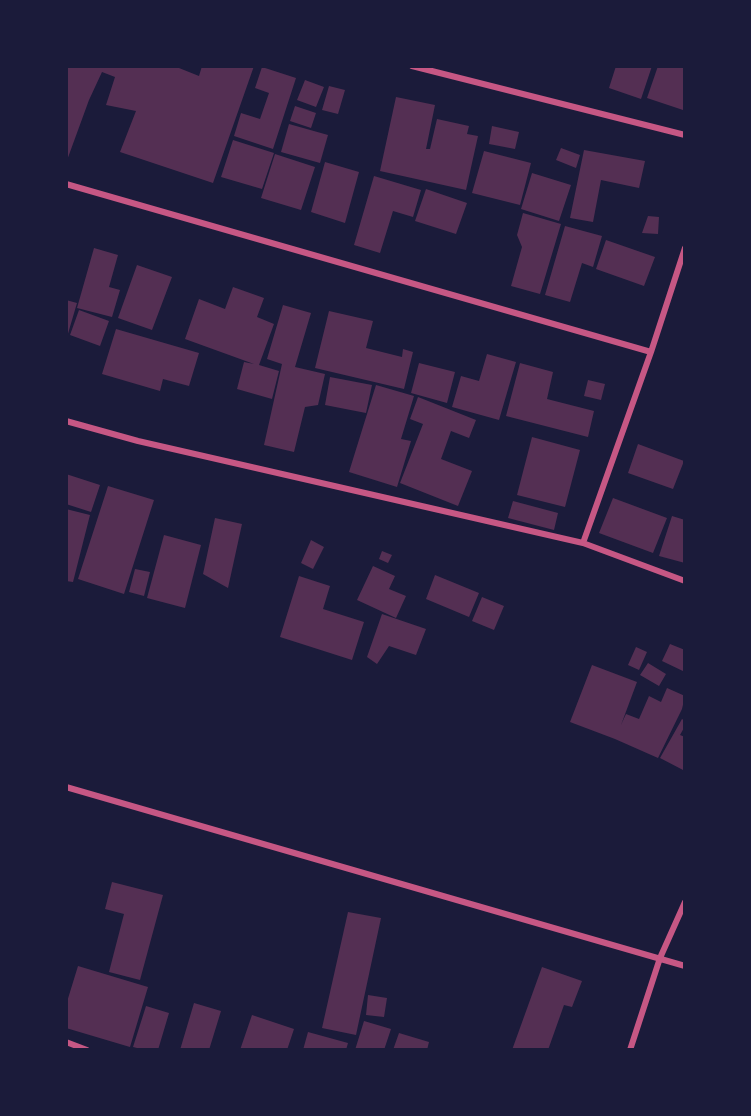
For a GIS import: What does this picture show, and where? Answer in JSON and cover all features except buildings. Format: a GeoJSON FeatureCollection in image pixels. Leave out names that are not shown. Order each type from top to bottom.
{"type":"FeatureCollection","features":[{"type":"Feature","properties":{"kind":"street"},"geometry":{"type":"LineString","coordinates":[[412,66],[685,135]]}},
{"type":"Feature","properties":{"kind":"street"},"geometry":{"type":"LineString","coordinates":[[66,184],[651,352]]}},
{"type":"Feature","properties":{"kind":"street"},"geometry":{"type":"LineString","coordinates":[[583,543],[651,352],[685,248]]}},
{"type":"Feature","properties":{"kind":"street"},"geometry":{"type":"LineString","coordinates":[[66,421],[138,441],[583,543],[685,581]]}},
{"type":"Feature","properties":{"kind":"street"},"geometry":{"type":"LineString","coordinates":[[66,787],[685,966]]}},
{"type":"Feature","properties":{"kind":"street"},"geometry":{"type":"LineString","coordinates":[[630,1050],[660,958],[685,902]]}},
{"type":"Feature","properties":{"kind":"street"},"geometry":{"type":"LineString","coordinates":[[66,1042],[87,1050]]}}]}
